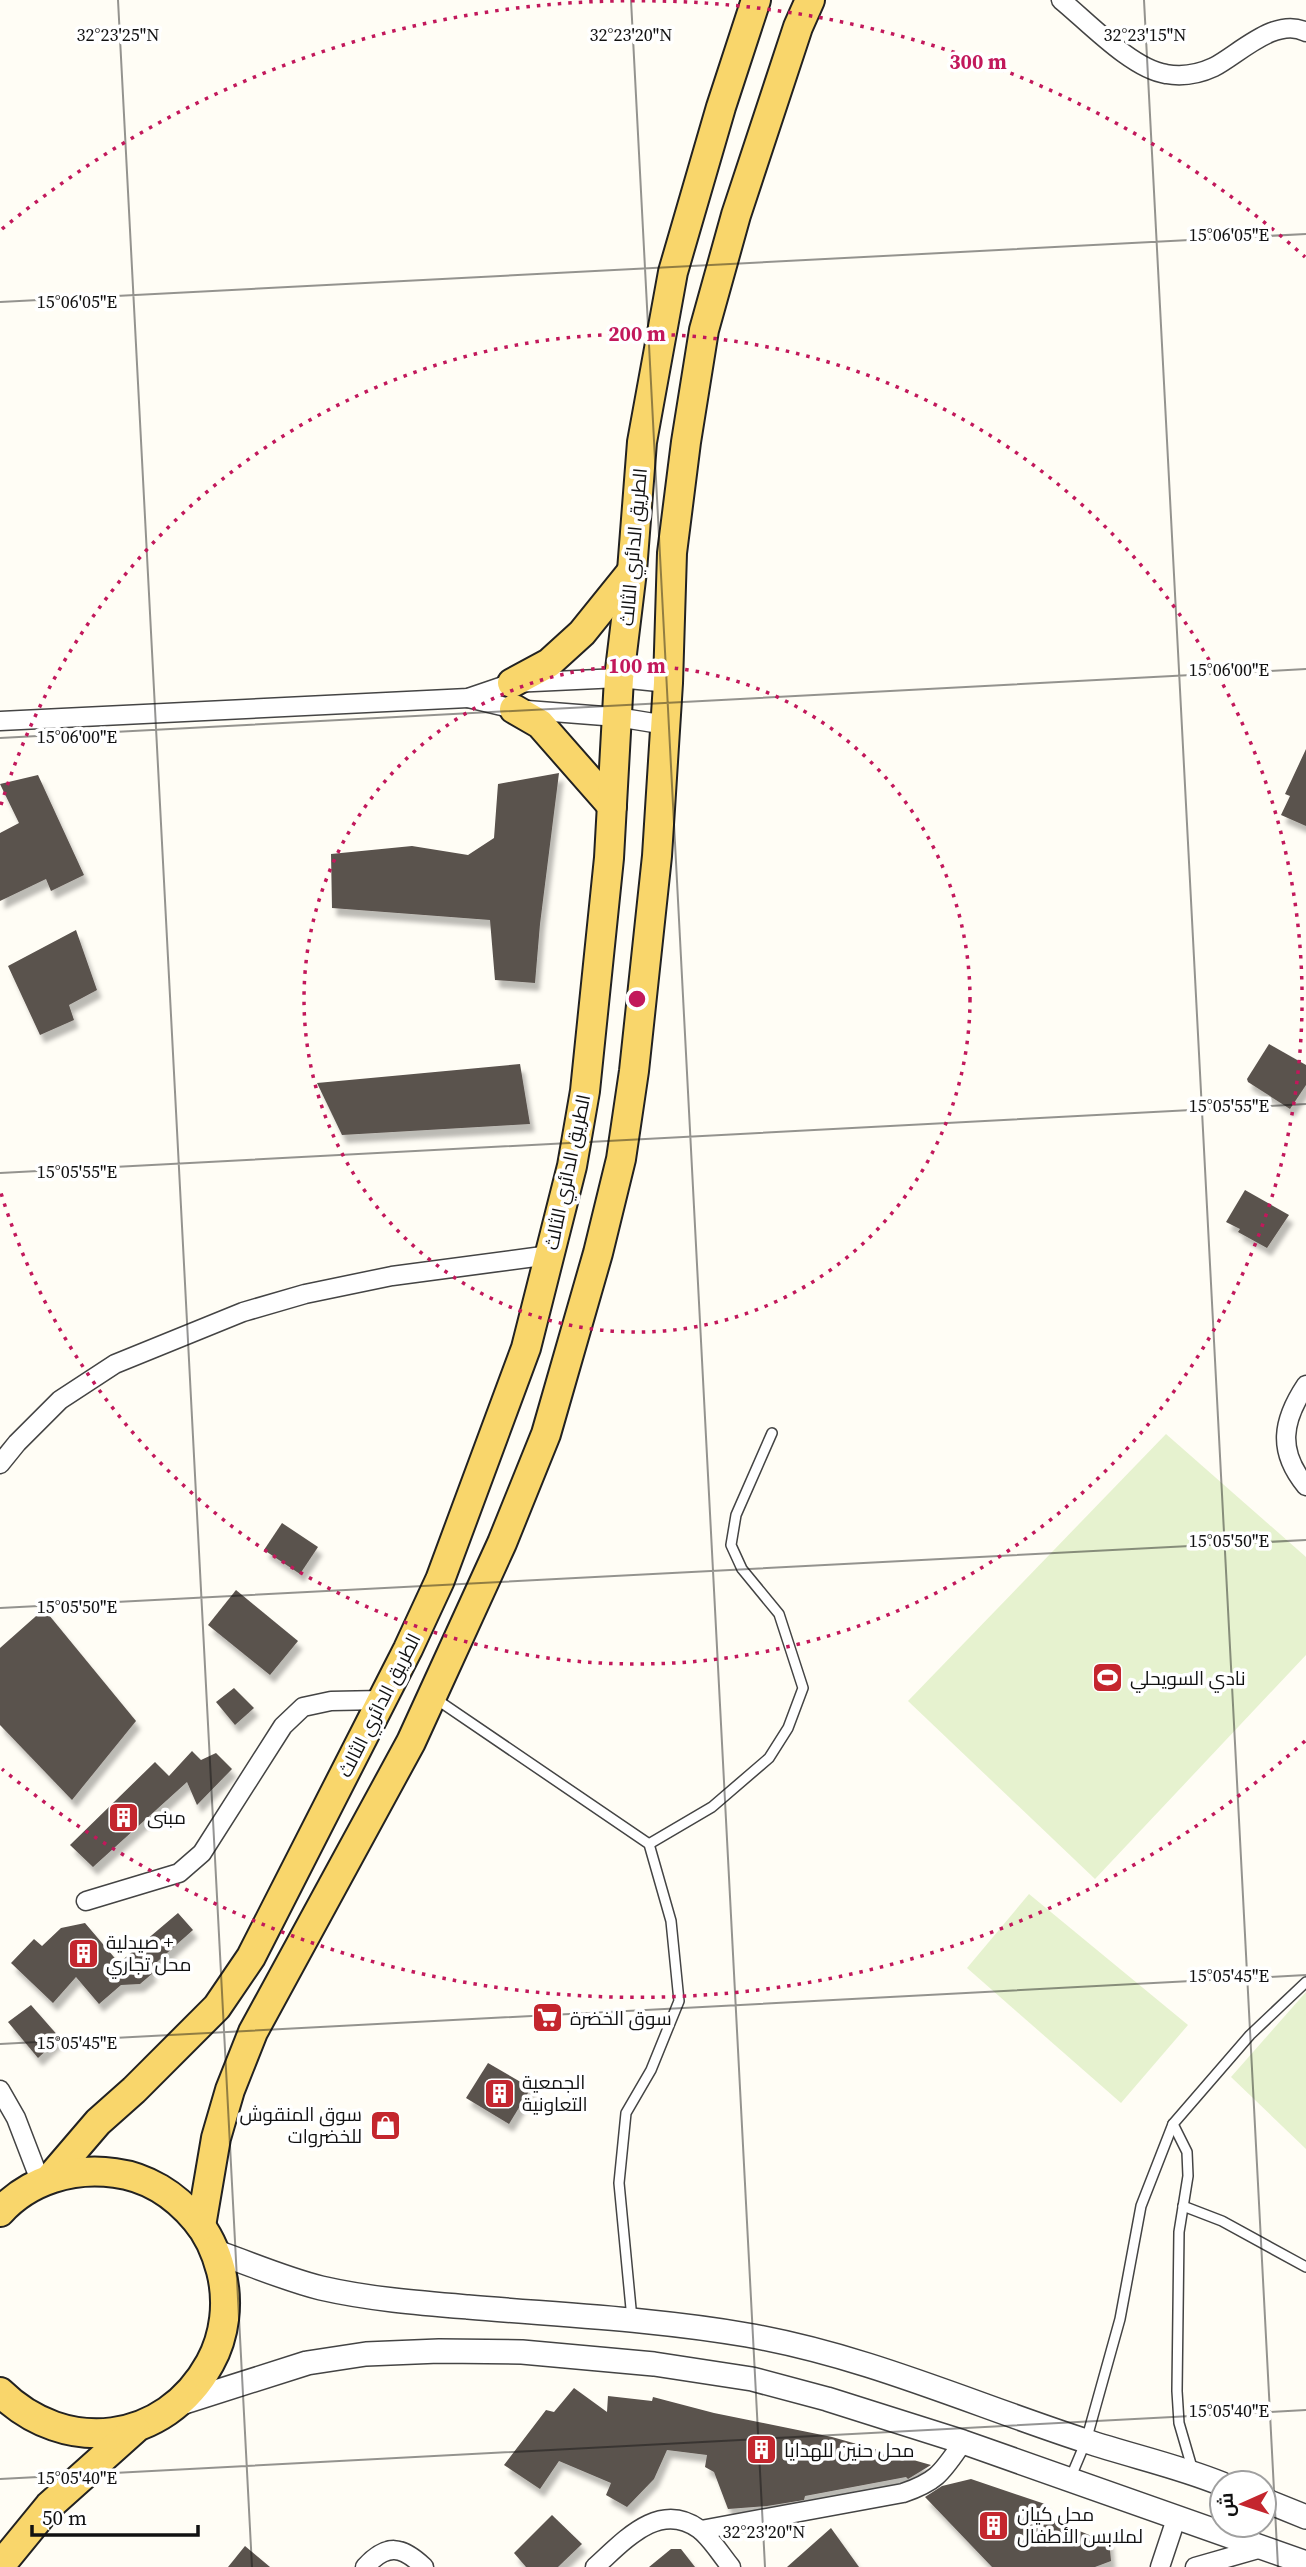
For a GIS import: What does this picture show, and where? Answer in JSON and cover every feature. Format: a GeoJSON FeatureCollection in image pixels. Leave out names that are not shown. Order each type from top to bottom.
{"type":"FeatureCollection","features":[{"type":"Feature","properties":{"kind":"main road","name":"الطريق الدائري الثالث"},"geometry":{"type":"LineString","coordinates":[[45,2181],[97,2122],[134,2090],[218,2007],[251,1957],[382,1700],[444,1569],[526,1348],[572,1166],[585,1091],[642,442],[673,272],[756,0]]}},
{"type":"Feature","properties":{"kind":"main road","name":"الطريق الدائري الثالث"},"geometry":{"type":"LineString","coordinates":[[201,2226],[216,2138],[230,2090],[254,2032],[411,1742],[502,1543],[546,1434],[598,1253],[621,1159],[634,1071],[657,856],[666,725],[672,553],[704,330],[736,215],[798,27],[810,0]]}},
{"type":"Feature","properties":{"kind":"main road"},"geometry":{"type":"LineString","coordinates":[[612,806],[513,696],[582,633],[632,571]]}},
{"type":"Feature","properties":{"kind":"main road"},"geometry":{"type":"LineString","coordinates":[[0,2212],[21,2194],[45,2181],[76,2172],[100,2171],[135,2178],[167,2193],[186,2208],[201,2226],[216,2252],[225,2285],[225,2318],[217,2351],[200,2380],[178,2404],[138,2427],[107,2434],[75,2432],[44,2424],[16,2408],[0,2392]]}},
{"type":"Feature","properties":{"kind":"main road"},"geometry":{"type":"LineString","coordinates":[[0,2566],[49,2506],[138,2427]]}},
{"type":"Feature","properties":{"kind":"street"},"geometry":{"type":"LineString","coordinates":[[1061,0],[1141,65],[1165,74],[1189,76],[1214,67],[1243,47],[1275,32],[1300,29],[1306,32]]}},
{"type":"Feature","properties":{"kind":"street"},"geometry":{"type":"LineString","coordinates":[[0,721],[513,696],[620,678],[668,682]]}},
{"type":"Feature","properties":{"kind":"street"},"geometry":{"type":"LineString","coordinates":[[468,698],[513,696],[666,725]]}},
{"type":"Feature","properties":{"kind":"street"},"geometry":{"type":"LineString","coordinates":[[0,1464],[17,1443],[60,1401],[115,1364],[243,1312],[305,1294],[392,1276],[550,1255]]}},
{"type":"Feature","properties":{"kind":"street"},"geometry":{"type":"LineString","coordinates":[[1306,1385],[1289,1414],[1284,1438],[1289,1459],[1306,1486]]}},
{"type":"Feature","properties":{"kind":"street"},"geometry":{"type":"LineString","coordinates":[[86,1901],[179,1872],[202,1853],[283,1726],[303,1707],[331,1701],[382,1700]]}},
{"type":"Feature","properties":{"kind":"street"},"geometry":{"type":"LineString","coordinates":[[0,2091],[16,2118],[45,2181]]}},
{"type":"Feature","properties":{"kind":"street"},"geometry":{"type":"LineString","coordinates":[[216,2252],[321,2288],[369,2297],[632,2321],[747,2335],[813,2350],[900,2374],[1086,2441],[1208,2478]]}},
{"type":"Feature","properties":{"kind":"street"},"geometry":{"type":"LineString","coordinates":[[178,2404],[307,2363],[366,2354],[522,2352],[654,2364],[751,2379],[827,2399],[963,2442],[1306,2563]]}},
{"type":"Feature","properties":{"kind":"street"},"geometry":{"type":"LineString","coordinates":[[701,2530],[903,2493],[925,2486],[945,2468],[963,2442]]}},
{"type":"Feature","properties":{"kind":"street"},"geometry":{"type":"LineString","coordinates":[[1278,2506],[1306,2517]]}},
{"type":"Feature","properties":{"kind":"street"},"geometry":{"type":"LineString","coordinates":[[595,2567],[626,2540],[655,2521],[676,2517],[701,2530],[731,2567]]}},
{"type":"Feature","properties":{"kind":"street"},"geometry":{"type":"LineString","coordinates":[[1160,2567],[1175,2519]]}},
{"type":"Feature","properties":{"kind":"street"},"geometry":{"type":"LineString","coordinates":[[1200,2567],[1265,2547]]}},
{"type":"Feature","properties":{"kind":"street"},"geometry":{"type":"LineString","coordinates":[[365,2567],[379,2553],[394,2550],[409,2553],[424,2567]]}},
{"type":"Feature","properties":{"kind":"lane"},"geometry":{"type":"LineString","coordinates":[[649,1844],[712,1807],[769,1758],[788,1728],[803,1688],[779,1614],[742,1569],[731,1545],[736,1515],[772,1433]]}},
{"type":"Feature","properties":{"kind":"lane"},"geometry":{"type":"LineString","coordinates":[[432,1696],[649,1844],[671,1921],[679,2001],[652,2070],[626,2113],[619,2183],[632,2321]]}},
{"type":"Feature","properties":{"kind":"lane"},"geometry":{"type":"LineString","coordinates":[[1070,2480],[1086,2441],[1120,2319],[1141,2206],[1173,2123],[1250,2035],[1306,1982]]}},
{"type":"Feature","properties":{"kind":"lane"},"geometry":{"type":"LineString","coordinates":[[1173,2123],[1187,2152],[1188,2176],[1179,2232],[1177,2391],[1179,2423],[1194,2473]]}},
{"type":"Feature","properties":{"kind":"lane"},"geometry":{"type":"LineString","coordinates":[[1183,2206],[1222,2221],[1306,2267]]}},
{"type":"Feature","properties":{"kind":"green space","name":"نادي السويحلي"},"geometry":{"type":"Polygon","coordinates":[[[1166,1434],[1306,1557],[1306,1655],[1095,1879],[908,1701],[1166,1434]]]}},
{"type":"Feature","properties":{"kind":"green space"},"geometry":{"type":"Polygon","coordinates":[[[1029,1894],[1188,2025],[1121,2103],[967,1968],[1029,1894]]]}},
{"type":"Feature","properties":{"kind":"green space"},"geometry":{"type":"Polygon","coordinates":[[[1306,1992],[1306,2149],[1231,2077],[1306,1992]]]}},
{"type":"Feature","properties":{"kind":"building"},"geometry":{"type":"Polygon","coordinates":[[[1306,749],[1306,826],[1281,815],[1290,796],[1285,794],[1306,749]]]}},
{"type":"Feature","properties":{"kind":"building"},"geometry":{"type":"Polygon","coordinates":[[[559,773],[535,983],[495,980],[490,920],[332,908],[331,854],[412,846],[468,855],[494,838],[498,784],[559,773]]]}},
{"type":"Feature","properties":{"kind":"building"},"geometry":{"type":"Polygon","coordinates":[[[38,775],[84,875],[51,891],[46,879],[0,901],[0,833],[19,823],[0,784],[38,775]]]}},
{"type":"Feature","properties":{"kind":"building"},"geometry":{"type":"Polygon","coordinates":[[[76,930],[97,990],[69,1005],[74,1020],[40,1035],[8,966],[76,930]]]}},
{"type":"Feature","properties":{"kind":"building"},"geometry":{"type":"Polygon","coordinates":[[[1269,1044],[1306,1065],[1306,1085],[1290,1109],[1247,1079],[1269,1044]]]}},
{"type":"Feature","properties":{"kind":"building"},"geometry":{"type":"Polygon","coordinates":[[[520,1064],[530,1124],[342,1135],[317,1083],[520,1064]]]}},
{"type":"Feature","properties":{"kind":"building"},"geometry":{"type":"Polygon","coordinates":[[[1245,1190],[1289,1215],[1267,1248],[1226,1222],[1245,1190]]]}},
{"type":"Feature","properties":{"kind":"building"},"geometry":{"type":"Polygon","coordinates":[[[282,1523],[318,1547],[300,1574],[264,1550],[282,1523]]]}},
{"type":"Feature","properties":{"kind":"building"},"geometry":{"type":"Polygon","coordinates":[[[236,1590],[298,1641],[270,1675],[208,1625],[236,1590]]]}},
{"type":"Feature","properties":{"kind":"building"},"geometry":{"type":"Polygon","coordinates":[[[44,1609],[136,1721],[72,1800],[0,1725],[0,1648],[44,1609]]]}},
{"type":"Feature","properties":{"kind":"building"},"geometry":{"type":"Polygon","coordinates":[[[234,1688],[254,1708],[235,1725],[216,1702],[234,1688]]]}},
{"type":"Feature","properties":{"kind":"building","name":"مبنى"},"geometry":{"type":"Polygon","coordinates":[[[192,1751],[201,1760],[216,1753],[232,1769],[197,1805],[187,1782],[93,1867],[70,1845],[155,1762],[169,1776],[192,1751]]]}},
{"type":"Feature","properties":{"kind":"building","name":"صيدلية + محل تجاري"},"geometry":{"type":"Polygon","coordinates":[[[178,1913],[193,1930],[149,1969],[153,1973],[140,1984],[121,1985],[99,2004],[76,1977],[53,2003],[11,1963],[34,1939],[42,1946],[61,1928],[85,1923],[119,1963],[178,1913]]]}},
{"type":"Feature","properties":{"kind":"building"},"geometry":{"type":"Polygon","coordinates":[[[31,2005],[60,2038],[38,2058],[8,2022],[31,2005]]]}},
{"type":"Feature","properties":{"kind":"building","name":"الجمعية التعاونية"},"geometry":{"type":"Polygon","coordinates":[[[488,2063],[531,2088],[509,2124],[466,2098],[488,2063]]]}},
{"type":"Feature","properties":{"kind":"building"},"geometry":{"type":"Polygon","coordinates":[[[574,2388],[607,2412],[608,2396],[652,2401],[653,2397],[714,2413],[832,2437],[931,2465],[908,2479],[906,2477],[805,2496],[804,2500],[728,2509],[714,2472],[705,2467],[707,2455],[667,2450],[654,2479],[627,2507],[606,2495],[611,2483],[559,2461],[540,2489],[504,2465],[546,2410],[554,2412],[574,2388]]]}},
{"type":"Feature","properties":{"kind":"building"},"geometry":{"type":"Polygon","coordinates":[[[971,2479],[1045,2504],[1043,2516],[1099,2539],[1109,2539],[1111,2561],[1095,2567],[992,2567],[925,2497],[942,2486],[971,2479]]]}},
{"type":"Feature","properties":{"kind":"building"},"geometry":{"type":"Polygon","coordinates":[[[552,2515],[582,2544],[558,2567],[526,2567],[514,2553],[552,2515]]]}},
{"type":"Feature","properties":{"kind":"building"},"geometry":{"type":"Polygon","coordinates":[[[831,2528],[859,2567],[787,2567],[831,2528]]]}},
{"type":"Feature","properties":{"kind":"building"},"geometry":{"type":"Polygon","coordinates":[[[245,2546],[270,2567],[228,2567],[245,2546]]]}},
{"type":"Feature","properties":{"kind":"building"},"geometry":{"type":"Polygon","coordinates":[[[671,2549],[681,2549],[695,2567],[649,2567],[671,2549]]]}},
{"type":"Feature","properties":{"kind":"place","name":"نادي السويحلي"},"geometry":{"type":"Point","coordinates":[1107,1678]}},
{"type":"Feature","properties":{"kind":"place","name":"مبنى"},"geometry":{"type":"Point","coordinates":[124,1817]}},
{"type":"Feature","properties":{"kind":"place","name":"صيدلية + محل تجاري"},"geometry":{"type":"Point","coordinates":[83,1953]}},
{"type":"Feature","properties":{"kind":"place","name":"سوق الخضرة"},"geometry":{"type":"Point","coordinates":[547,2018]}},
{"type":"Feature","properties":{"kind":"place","name":"الجمعية التعاونية"},"geometry":{"type":"Point","coordinates":[499,2093]}},
{"type":"Feature","properties":{"kind":"place","name":"سوق المنقوش للخضروات"},"geometry":{"type":"Point","coordinates":[385,2125]}},
{"type":"Feature","properties":{"kind":"place","name":"محل حنين للهدايا"},"geometry":{"type":"Point","coordinates":[761,2450]}},
{"type":"Feature","properties":{"kind":"place","name":"محل كيان لملابس الأطفال"},"geometry":{"type":"Point","coordinates":[994,2525]}}]}
